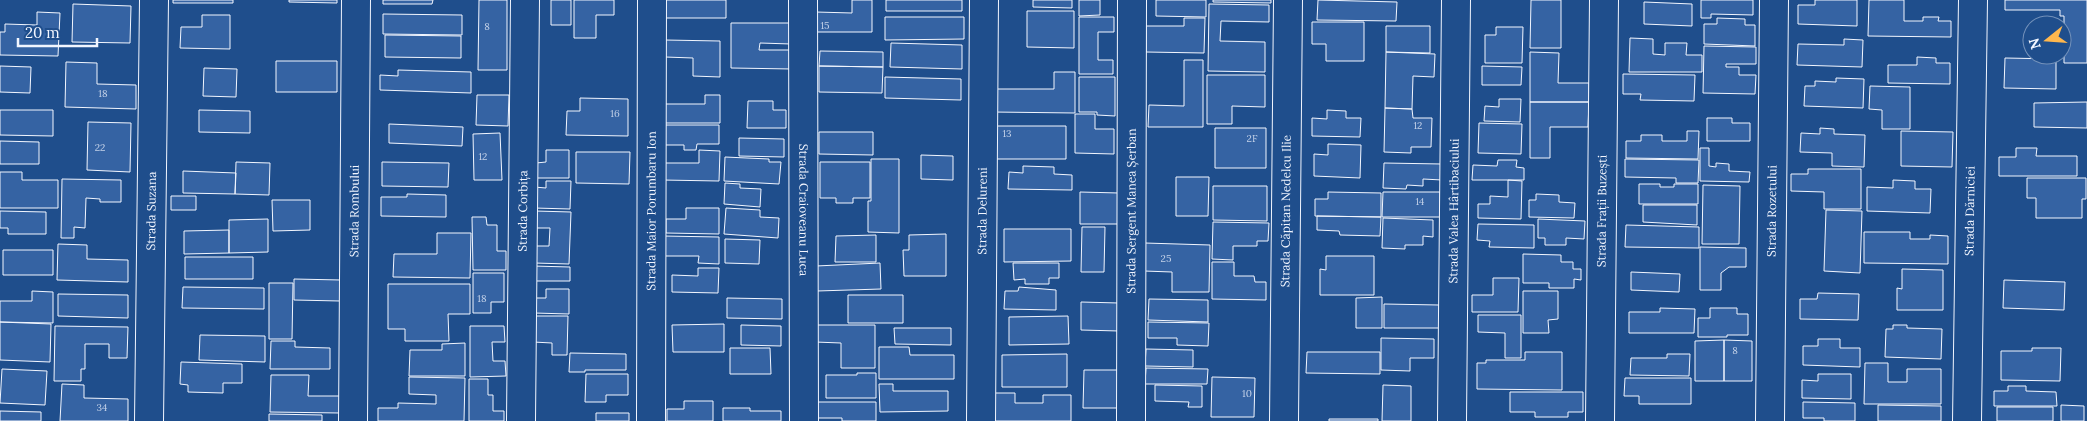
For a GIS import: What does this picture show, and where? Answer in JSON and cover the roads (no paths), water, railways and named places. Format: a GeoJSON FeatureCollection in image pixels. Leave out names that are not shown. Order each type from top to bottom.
{"type":"FeatureCollection","features":[{"type":"Feature","properties":{"kind":"street","name":"Strada Suzana"},"geometry":{"type":"LineString","coordinates":[[149,421],[154,0]]}},
{"type":"Feature","properties":{"kind":"street","name":"Strada Rombului"},"geometry":{"type":"LineString","coordinates":[[353,421],[356,0]]}},
{"type":"Feature","properties":{"kind":"street","name":"Strada Corbița"},"geometry":{"type":"LineString","coordinates":[[521,421],[525,0]]}},
{"type":"Feature","properties":{"kind":"street","name":"Strada Maior Porumbaru Ion"},"geometry":{"type":"LineString","coordinates":[[651,421],[652,0]]}},
{"type":"Feature","properties":{"kind":"street","name":"Strada Craioveanu Luca"},"geometry":{"type":"LineString","coordinates":[[803,0],[804,421]]}},
{"type":"Feature","properties":{"kind":"street","name":"Strada Delureni"},"geometry":{"type":"LineString","coordinates":[[981,421],[984,0]]}},
{"type":"Feature","properties":{"kind":"street","name":"Strada Sergent Manea Șerban"},"geometry":{"type":"LineString","coordinates":[[1131,421],[1132,0]]}},
{"type":"Feature","properties":{"kind":"street","name":"Strada Căpitan Nedelcu Ilie"},"geometry":{"type":"LineString","coordinates":[[1284,421],[1288,0]]}},
{"type":"Feature","properties":{"kind":"street","name":"Strada Valea Hârtibaciului"},"geometry":{"type":"LineString","coordinates":[[1452,421],[1456,0]]}},
{"type":"Feature","properties":{"kind":"street","name":"Strada Frații Buzești"},"geometry":{"type":"LineString","coordinates":[[1600,421],[1604,0]]}},
{"type":"Feature","properties":{"kind":"street","name":"Strada Rozetului"},"geometry":{"type":"LineString","coordinates":[[1770,421],[1774,0]]}},
{"type":"Feature","properties":{"kind":"street","name":"Strada Dărniciei"},"geometry":{"type":"LineString","coordinates":[[1967,421],[1973,0]]}}]}
